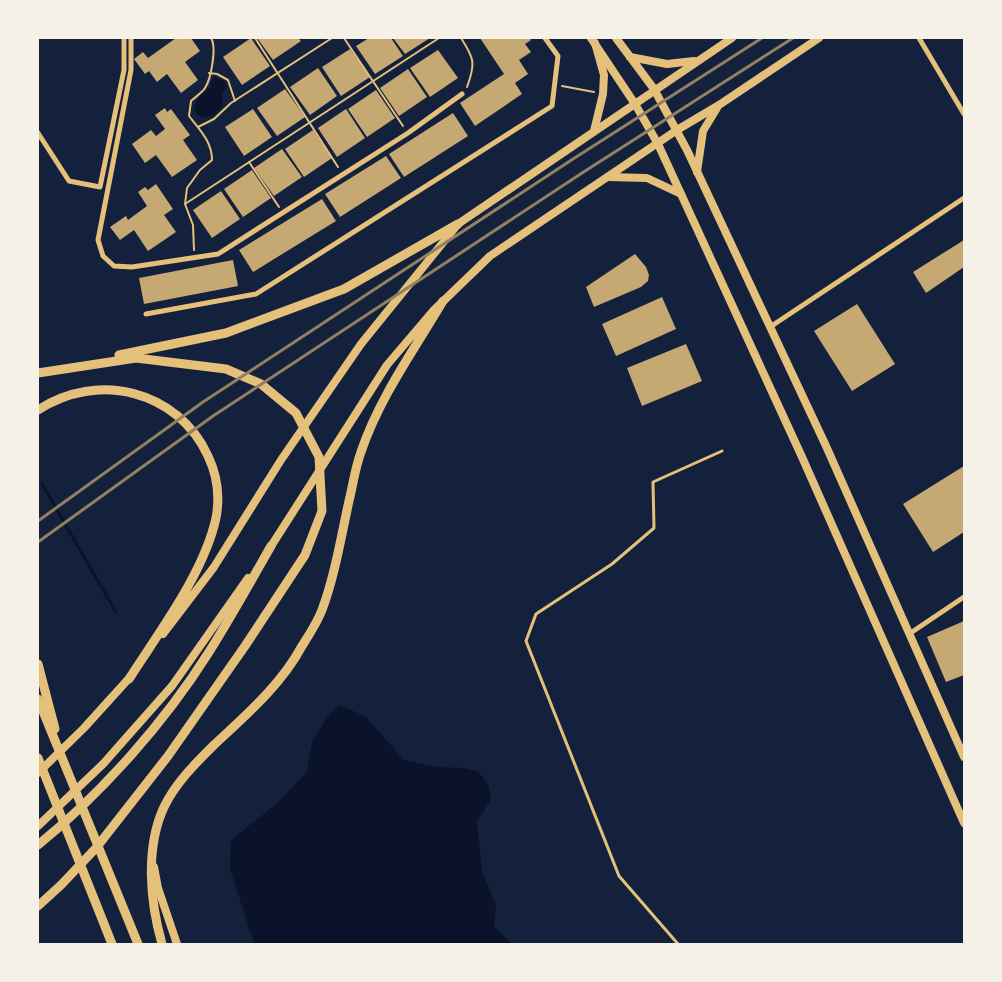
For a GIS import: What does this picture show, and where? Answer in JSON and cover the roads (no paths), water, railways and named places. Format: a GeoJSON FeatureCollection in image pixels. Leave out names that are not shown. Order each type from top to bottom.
{"type":"FeatureCollection","features":[{"type":"Feature","properties":{"kind":"highway"},"geometry":{"type":"LineString","coordinates":[[38,373],[226,333],[344,289],[458,224]]}},
{"type":"Feature","properties":{"kind":"highway"},"geometry":{"type":"LineString","coordinates":[[162,945],[153,898],[152,852],[156,829],[164,807],[178,784],[197,762],[263,698],[284,674],[301,649],[321,611],[335,564],[360,453],[379,410],[443,302]]}},
{"type":"Feature","properties":{"kind":"highway"},"geometry":{"type":"LineString","coordinates":[[38,373],[136,358],[226,369],[261,384],[296,413],[319,457],[322,510],[305,555],[168,756],[96,848],[38,906]]}},
{"type":"Feature","properties":{"kind":"highway"},"geometry":{"type":"LineString","coordinates":[[38,410],[68,395],[86,391],[106,390],[141,396],[159,403],[178,415],[204,446],[212,465],[218,501],[211,537],[189,584],[129,679]]}},
{"type":"Feature","properties":{"kind":"highway"},"geometry":{"type":"LineString","coordinates":[[40,844],[107,781],[153,729],[209,653],[272,546]]}},
{"type":"Feature","properties":{"kind":"highway"},"geometry":{"type":"LineString","coordinates":[[38,664],[63,762]]}},
{"type":"Feature","properties":{"kind":"highway"},"geometry":{"type":"LineString","coordinates":[[38,699],[138,945]]}},
{"type":"Feature","properties":{"kind":"highway"},"geometry":{"type":"LineString","coordinates":[[38,758],[112,945]]}},
{"type":"Feature","properties":{"kind":"main road"},"geometry":{"type":"LineString","coordinates":[[616,38],[654,89],[677,130],[826,446],[964,757]]}},
{"type":"Feature","properties":{"kind":"main road"},"geometry":{"type":"LineString","coordinates":[[38,773],[129,679],[214,567],[281,460],[361,344],[403,289],[458,224],[732,38]]}},
{"type":"Feature","properties":{"kind":"main road"},"geometry":{"type":"LineString","coordinates":[[38,826],[104,763],[172,687],[272,546],[387,365],[443,302],[490,256],[819,38]]}},
{"type":"Feature","properties":{"kind":"main road"},"geometry":{"type":"LineString","coordinates":[[593,40],[604,75],[603,94],[594,130]]}},
{"type":"Feature","properties":{"kind":"main road"},"geometry":{"type":"LineString","coordinates":[[593,40],[658,144],[802,457],[964,823]]}},
{"type":"Feature","properties":{"kind":"main road"},"geometry":{"type":"LineString","coordinates":[[630,57],[667,64],[698,60]]}},
{"type":"Feature","properties":{"kind":"main road"},"geometry":{"type":"LineString","coordinates":[[697,172],[703,131],[719,105]]}},
{"type":"Feature","properties":{"kind":"main road"},"geometry":{"type":"LineString","coordinates":[[608,177],[647,178],[681,194]]}},
{"type":"Feature","properties":{"kind":"main road"},"geometry":{"type":"LineString","coordinates":[[152,852],[158,888],[177,945]]}},
{"type":"Feature","properties":{"kind":"street"},"geometry":{"type":"LineString","coordinates":[[38,133],[69,181],[100,187],[124,70],[124,38]]}},
{"type":"Feature","properties":{"kind":"street"},"geometry":{"type":"LineString","coordinates":[[131,38],[131,70],[98,240],[103,256],[114,266],[132,267],[218,254],[408,133],[462,94]]}},
{"type":"Feature","properties":{"kind":"street"},"geometry":{"type":"LineString","coordinates":[[146,314],[256,294],[552,106],[558,56],[545,38]]}},
{"type":"Feature","properties":{"kind":"street"},"geometry":{"type":"LineString","coordinates":[[919,38],[964,114]]}},
{"type":"Feature","properties":{"kind":"street"},"geometry":{"type":"LineString","coordinates":[[770,327],[964,198]]}},
{"type":"Feature","properties":{"kind":"street"},"geometry":{"type":"LineString","coordinates":[[909,634],[964,597]]}},
{"type":"Feature","properties":{"kind":"lane"},"geometry":{"type":"LineString","coordinates":[[678,945],[619,876],[526,641],[536,614],[612,564],[654,528],[653,482],[722,451]]}},
{"type":"Feature","properties":{"kind":"water"},"geometry":{"type":"Polygon","coordinates":[[[215,77],[225,81],[227,87],[222,93],[223,105],[214,116],[201,117],[195,112],[197,100],[211,87],[211,82],[215,77]]]}},
{"type":"Feature","properties":{"kind":"water"},"geometry":{"type":"Polygon","coordinates":[[[339,705],[365,716],[404,760],[479,772],[489,786],[491,800],[477,821],[482,870],[496,906],[494,927],[513,944],[254,944],[230,868],[231,840],[275,805],[306,773],[313,739],[339,705]]]}},
{"type":"Feature","properties":{"kind":"waterway"},"geometry":{"type":"LineString","coordinates":[[42,484],[116,612]]}},
{"type":"Feature","properties":{"kind":"railway"},"geometry":{"type":"LineString","coordinates":[[38,521],[203,402],[762,38]]}},
{"type":"Feature","properties":{"kind":"railway"},"geometry":{"type":"LineString","coordinates":[[38,542],[213,416],[582,173],[793,38]]}}]}
